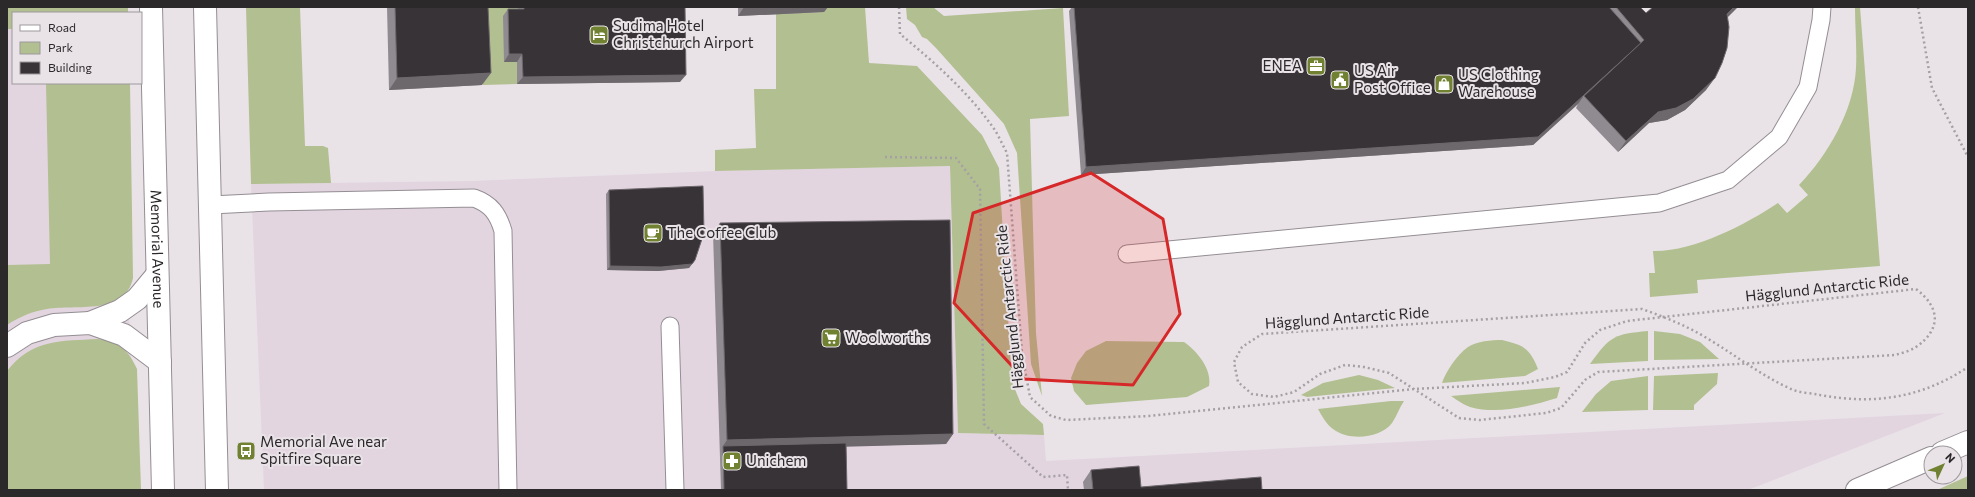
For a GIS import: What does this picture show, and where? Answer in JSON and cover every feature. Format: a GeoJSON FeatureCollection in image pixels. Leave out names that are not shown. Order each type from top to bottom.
{"type":"FeatureCollection","features":[{"type":"Feature","properties":{"kind":"main road","name":"Memorial Avenue"},"geometry":{"type":"LineString","coordinates":[[151,7],[163,490]]}},
{"type":"Feature","properties":{"kind":"main road"},"geometry":{"type":"LineString","coordinates":[[209,9],[211,205],[217,490]]}},
{"type":"Feature","properties":{"kind":"main road"},"geometry":{"type":"LineString","coordinates":[[7,346],[27,333],[54,325],[90,323],[120,311],[132,303],[157,275]]}},
{"type":"Feature","properties":{"kind":"main road"},"geometry":{"type":"LineString","coordinates":[[90,323],[124,336],[160,362]]}},
{"type":"Feature","properties":{"kind":"main road"},"geometry":{"type":"LineString","coordinates":[[1857,490],[1923,461]]}},
{"type":"Feature","properties":{"kind":"lane"},"geometry":{"type":"LineString","coordinates":[[1127,254],[1660,203],[1728,180],[1779,137],[1808,87],[1821,20],[1822,7]]}},
{"type":"Feature","properties":{"kind":"lane"},"geometry":{"type":"LineString","coordinates":[[211,205],[269,202],[474,198],[486,202],[500,219],[503,231],[508,490]]}},
{"type":"Feature","properties":{"kind":"lane"},"geometry":{"type":"LineString","coordinates":[[670,326],[675,490]]}},
{"type":"Feature","properties":{"kind":"path","name":"Hägglund Antarctic Ride"},"geometry":{"type":"LineString","coordinates":[[899,7],[900,34],[928,56],[961,89],[993,126],[1007,153],[1022,353],[1030,398],[1048,414],[1066,420],[1149,416],[1414,390],[1525,383],[1554,377],[1567,372],[1585,344],[1600,330],[1627,321],[1663,317],[1916,289],[1927,297],[1934,309],[1936,323],[1926,338],[1915,348],[1895,355],[1744,364],[1598,372],[1585,380],[1561,408],[1546,412],[1480,420],[1459,418],[1414,390],[1389,373],[1364,367],[1345,365],[1320,374],[1294,392],[1274,397],[1252,394],[1238,382],[1234,362],[1242,347],[1262,334],[1642,309],[1663,317],[1676,321],[1706,338],[1744,364],[1793,390],[1847,400],[1880,400],[1910,395],[1936,385],[1968,367]]}},
{"type":"Feature","properties":{"kind":"path"},"geometry":{"type":"LineString","coordinates":[[1918,7],[1932,88],[1968,157]]}},
{"type":"Feature","properties":{"kind":"path"},"geometry":{"type":"LineString","coordinates":[[885,157],[956,158],[980,189],[984,424],[1043,477],[1067,475],[1068,490]]}},
{"type":"Feature","properties":{"kind":"highlighted area"},"geometry":{"type":"Polygon","coordinates":[[[1091,173],[1163,219],[1180,314],[1133,385],[1024,379],[954,303],[973,213],[1091,173]]]}},
{"type":"Feature","properties":{"kind":"shaded area"},"geometry":{"type":"Polygon","coordinates":[[[7,7],[12,12],[12,84],[120,84],[136,490],[7,490],[7,7]]]}},
{"type":"Feature","properties":{"kind":"shaded area"},"geometry":{"type":"Polygon","coordinates":[[[950,166],[958,433],[1044,435],[1046,461],[1945,413],[1748,490],[264,490],[251,184],[472,181],[715,171],[950,166]]]}},
{"type":"Feature","properties":{"kind":"green space"},"geometry":{"type":"Polygon","coordinates":[[[7,7],[128,7],[128,12],[12,12],[12,29],[7,29],[7,7]]]}},
{"type":"Feature","properties":{"kind":"green space"},"geometry":{"type":"Polygon","coordinates":[[[246,7],[300,7],[305,146],[323,146],[328,148],[331,183],[251,184],[246,7]]]}},
{"type":"Feature","properties":{"kind":"green space"},"geometry":{"type":"Polygon","coordinates":[[[480,7],[518,7],[517,84],[483,85],[480,7]]]}},
{"type":"Feature","properties":{"kind":"green space"},"geometry":{"type":"Polygon","coordinates":[[[824,7],[865,7],[869,63],[917,66],[982,135],[999,168],[1012,382],[1021,404],[1043,424],[1044,435],[958,433],[950,166],[715,171],[715,150],[756,148],[754,89],[776,89],[776,14],[824,12],[824,7]]]}},
{"type":"Feature","properties":{"kind":"green space"},"geometry":{"type":"Polygon","coordinates":[[[906,7],[933,7],[944,16],[1063,8],[1069,116],[1030,119],[1036,333],[1042,396],[1031,364],[1017,153],[1004,124],[936,48],[927,39],[922,37],[915,25],[907,19],[906,7]]]}},
{"type":"Feature","properties":{"kind":"green space"},"geometry":{"type":"Polygon","coordinates":[[[1855,7],[1860,7],[1880,266],[1697,280],[1698,293],[1650,297],[1649,273],[1655,273],[1653,251],[1685,247],[1718,236],[1750,220],[1778,203],[1787,213],[1808,195],[1799,185],[1820,160],[1838,131],[1845,116],[1854,84],[1856,68],[1855,7]]]}},
{"type":"Feature","properties":{"kind":"green space"},"geometry":{"type":"Polygon","coordinates":[[[46,84],[130,84],[133,278],[128,290],[120,298],[110,303],[98,306],[37,311],[16,319],[7,325],[7,265],[50,264],[46,84]]]}},
{"type":"Feature","properties":{"kind":"green space"},"geometry":{"type":"Polygon","coordinates":[[[1648,331],[1648,361],[1590,364],[1603,347],[1614,338],[1627,333],[1648,331]]]}},
{"type":"Feature","properties":{"kind":"green space"},"geometry":{"type":"Polygon","coordinates":[[[1654,331],[1680,334],[1700,342],[1719,359],[1654,360],[1654,331]]]}},
{"type":"Feature","properties":{"kind":"green space"},"geometry":{"type":"Polygon","coordinates":[[[98,339],[112,342],[122,348],[127,352],[137,369],[141,490],[7,490],[7,371],[27,353],[37,347],[72,340],[98,339]]]}},
{"type":"Feature","properties":{"kind":"green space"},"geometry":{"type":"Polygon","coordinates":[[[1502,340],[1525,348],[1532,356],[1538,369],[1525,376],[1442,383],[1452,364],[1468,347],[1480,342],[1502,340]]]}},
{"type":"Feature","properties":{"kind":"green space"},"geometry":{"type":"Polygon","coordinates":[[[1106,341],[1184,342],[1194,350],[1206,367],[1209,386],[1187,397],[1086,405],[1074,391],[1071,378],[1077,363],[1086,351],[1106,341]]]}},
{"type":"Feature","properties":{"kind":"green space"},"geometry":{"type":"Polygon","coordinates":[[[1718,373],[1717,384],[1694,405],[1694,410],[1653,410],[1654,376],[1718,373]]]}},
{"type":"Feature","properties":{"kind":"green space"},"geometry":{"type":"Polygon","coordinates":[[[1359,375],[1378,380],[1395,388],[1307,397],[1301,395],[1323,383],[1359,375]]]}},
{"type":"Feature","properties":{"kind":"green space"},"geometry":{"type":"Polygon","coordinates":[[[1648,376],[1648,410],[1582,412],[1596,394],[1611,381],[1648,376]]]}},
{"type":"Feature","properties":{"kind":"green space"},"geometry":{"type":"Polygon","coordinates":[[[1560,387],[1557,398],[1536,404],[1503,410],[1470,407],[1451,396],[1560,387]]]}},
{"type":"Feature","properties":{"kind":"green space"},"geometry":{"type":"Polygon","coordinates":[[[1391,401],[1404,401],[1392,423],[1387,428],[1372,435],[1355,437],[1339,433],[1333,429],[1324,420],[1318,409],[1391,401]]]}},
{"type":"Feature","properties":{"kind":"green space"},"geometry":{"type":"Polygon","coordinates":[[[1968,476],[1968,490],[1937,490],[1948,485],[1963,485],[1963,478],[1968,476]]]}},
{"type":"Feature","properties":{"kind":"building"},"geometry":{"type":"Polygon","coordinates":[[[395,7],[488,7],[491,73],[397,78],[395,7]]]}},
{"type":"Feature","properties":{"kind":"building"},"geometry":{"type":"Polygon","coordinates":[[[524,7],[685,7],[686,75],[523,77],[522,54],[509,54],[508,9],[524,9],[524,7]]]}},
{"type":"Feature","properties":{"kind":"building","name":"US Air Post Office"},"geometry":{"type":"Polygon","coordinates":[[[1074,7],[1609,7],[1641,43],[1538,137],[1086,167],[1074,7]]]}},
{"type":"Feature","properties":{"kind":"building"},"geometry":{"type":"Polygon","coordinates":[[[1616,7],[1640,7],[1646,13],[1653,7],[1734,7],[1727,14],[1729,27],[1727,48],[1715,78],[1693,99],[1676,108],[1658,112],[1626,141],[1584,96],[1644,40],[1616,7]]]}},
{"type":"Feature","properties":{"kind":"building"},"geometry":{"type":"Polygon","coordinates":[[[703,186],[704,233],[695,260],[692,264],[661,267],[610,266],[609,190],[703,186]]]}},
{"type":"Feature","properties":{"kind":"building","name":"Woolworths"},"geometry":{"type":"Polygon","coordinates":[[[950,220],[953,434],[727,440],[720,223],[950,220]]]}},
{"type":"Feature","properties":{"kind":"building"},"geometry":{"type":"Polygon","coordinates":[[[846,443],[847,490],[724,490],[723,446],[846,443]]]}},
{"type":"Feature","properties":{"kind":"building"},"geometry":{"type":"Polygon","coordinates":[[[1139,466],[1141,487],[1261,477],[1262,490],[1093,490],[1091,470],[1139,466]]]}},
{"type":"Feature","properties":{"kind":"place","name":"Sudima Hotel Christchurch Airport"},"geometry":{"type":"Point","coordinates":[599,35]}},
{"type":"Feature","properties":{"kind":"place","name":"ENEA"},"geometry":{"type":"Point","coordinates":[1316,66]}},
{"type":"Feature","properties":{"kind":"place","name":"US Air Post Office"},"geometry":{"type":"Point","coordinates":[1340,80]}},
{"type":"Feature","properties":{"kind":"place","name":"US Clothing Warehouse"},"geometry":{"type":"Point","coordinates":[1444,84]}},
{"type":"Feature","properties":{"kind":"place","name":"The Coffee Club"},"geometry":{"type":"Point","coordinates":[653,233]}},
{"type":"Feature","properties":{"kind":"place","name":"Woolworths"},"geometry":{"type":"Point","coordinates":[831,338]}},
{"type":"Feature","properties":{"kind":"place","name":"Memorial Ave near Spitfire Square"},"geometry":{"type":"Point","coordinates":[246,451]}},
{"type":"Feature","properties":{"kind":"place","name":"Unichem"},"geometry":{"type":"Point","coordinates":[732,461]}}]}
